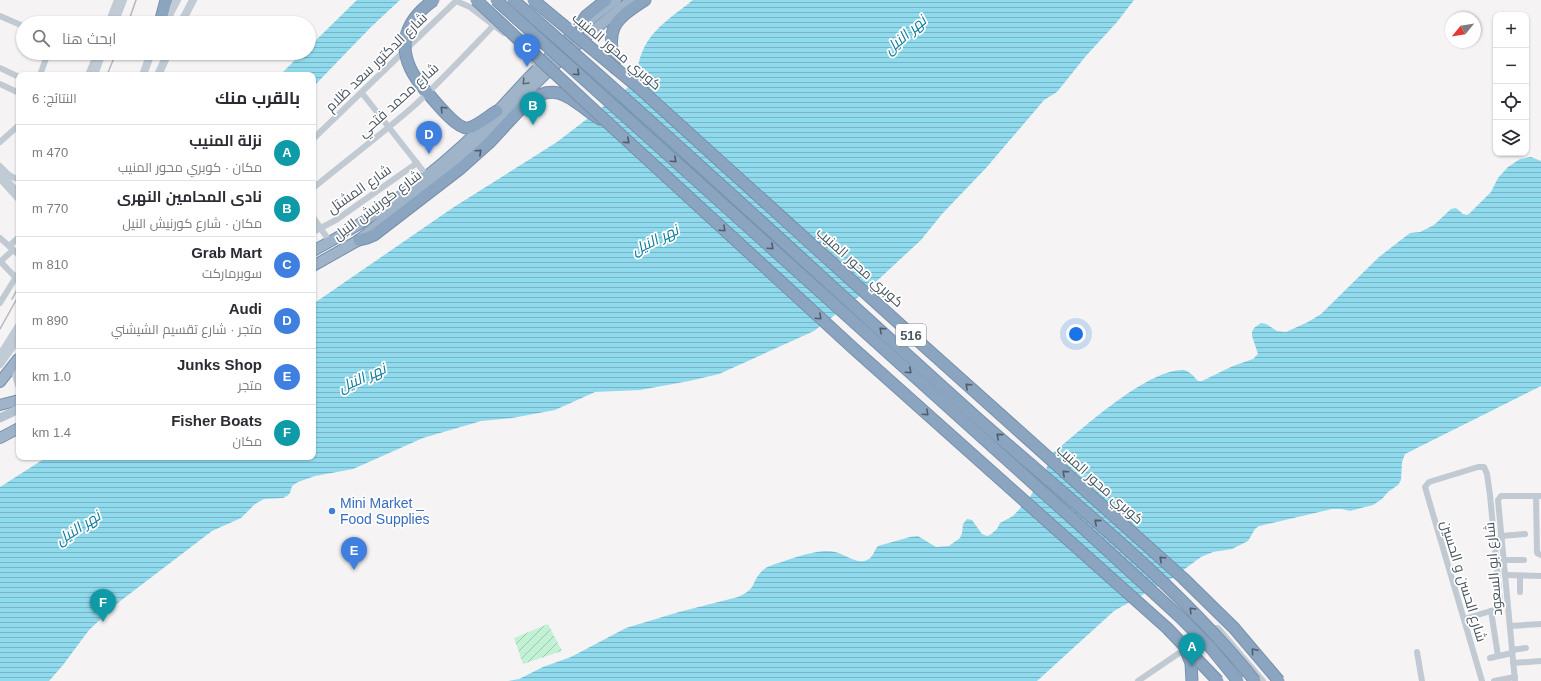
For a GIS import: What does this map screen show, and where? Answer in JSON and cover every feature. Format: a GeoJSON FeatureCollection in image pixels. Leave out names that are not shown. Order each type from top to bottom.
{"type":"FeatureCollection","features":[{"type":"Feature","properties":{"kind":"highway"},"geometry":{"type":"LineString","coordinates":[[162,16],[166,0]]}},
{"type":"Feature","properties":{"kind":"highway"},"geometry":{"type":"LineString","coordinates":[[434,0],[414,17],[409,27],[405,48],[409,68],[414,77],[426,92],[454,121],[462,127],[467,129],[472,127],[498,111]]}},
{"type":"Feature","properties":{"kind":"highway"},"geometry":{"type":"LineString","coordinates":[[476,0],[853,348],[1180,641],[1218,681]]}},
{"type":"Feature","properties":{"kind":"highway","name":"516"},"geometry":{"type":"LineString","coordinates":[[496,0],[1079,524],[1180,617],[1211,648],[1238,681]]}},
{"type":"Feature","properties":{"kind":"highway","name":"كوبري محور المنيب"},"geometry":{"type":"LineString","coordinates":[[513,0],[603,78],[976,416],[1158,576],[1222,641],[1255,681]]}},
{"type":"Feature","properties":{"kind":"highway"},"geometry":{"type":"LineString","coordinates":[[574,34],[586,16],[606,0]]}},
{"type":"Feature","properties":{"kind":"highway","name":"شارع كورنيش النيل"},"geometry":{"type":"LineString","coordinates":[[316,249],[371,216],[427,176],[498,111],[539,67],[574,34],[616,0]]}},
{"type":"Feature","properties":{"kind":"highway","name":"شارع كورنيش النيل"},"geometry":{"type":"LineString","coordinates":[[316,264],[359,240],[466,153],[564,55],[632,0]]}},
{"type":"Feature","properties":{"kind":"highway"},"geometry":{"type":"LineString","coordinates":[[616,68],[611,42],[615,25],[626,12],[645,0]]}},
{"type":"Feature","properties":{"kind":"highway","name":"كوبري محور المنيب"},"geometry":{"type":"LineString","coordinates":[[536,2],[616,68],[750,187],[1183,578],[1234,628],[1279,681]]}},
{"type":"Feature","properties":{"kind":"highway"},"geometry":{"type":"LineString","coordinates":[[359,240],[374,235],[450,178],[489,143],[528,102],[541,94],[563,94],[592,115],[608,123]]}},
{"type":"Feature","properties":{"kind":"highway"},"geometry":{"type":"LineString","coordinates":[[0,382],[16,361]]}},
{"type":"Feature","properties":{"kind":"highway"},"geometry":{"type":"LineString","coordinates":[[0,405],[16,401]]}},
{"type":"Feature","properties":{"kind":"highway"},"geometry":{"type":"LineString","coordinates":[[0,429],[16,429]]}},
{"type":"Feature","properties":{"kind":"highway"},"geometry":{"type":"LineString","coordinates":[[0,438],[16,430]]}},
{"type":"Feature","properties":{"kind":"highway"},"geometry":{"type":"LineString","coordinates":[[1180,641],[1191,663],[1192,681]]}},
{"type":"Feature","properties":{"kind":"main road"},"geometry":{"type":"LineString","coordinates":[[117,16],[123,0]]}},
{"type":"Feature","properties":{"kind":"main road"},"geometry":{"type":"LineString","coordinates":[[169,16],[177,0]]}},
{"type":"Feature","properties":{"kind":"main road"},"geometry":{"type":"LineString","coordinates":[[185,16],[193,0]]}},
{"type":"Feature","properties":{"kind":"main road"},"geometry":{"type":"LineString","coordinates":[[95,72],[97,60]]}},
{"type":"Feature","properties":{"kind":"main road"},"geometry":{"type":"LineString","coordinates":[[144,72],[148,60]]}},
{"type":"Feature","properties":{"kind":"main road"},"geometry":{"type":"LineString","coordinates":[[159,72],[165,60]]}},
{"type":"Feature","properties":{"kind":"main road"},"geometry":{"type":"LineString","coordinates":[[0,173],[16,192]]}},
{"type":"Feature","properties":{"kind":"main road"},"geometry":{"type":"LineString","coordinates":[[1,360],[16,332]]}},
{"type":"Feature","properties":{"kind":"main road"},"geometry":{"type":"LineString","coordinates":[[1,360],[16,341]]}},
{"type":"Feature","properties":{"kind":"main road"},"geometry":{"type":"LineString","coordinates":[[0,418],[16,410]]}},
{"type":"Feature","properties":{"kind":"street"},"geometry":{"type":"LineString","coordinates":[[111,16],[117,0]]}},
{"type":"Feature","properties":{"kind":"street"},"geometry":{"type":"LineString","coordinates":[[456,1],[470,7],[494,25],[539,67]]}},
{"type":"Feature","properties":{"kind":"street","name":"شارع الدكتور سعد ظلام"},"geometry":{"type":"LineString","coordinates":[[316,136],[456,1]]}},
{"type":"Feature","properties":{"kind":"street"},"geometry":{"type":"LineString","coordinates":[[0,16],[16,23]]}},
{"type":"Feature","properties":{"kind":"street","name":"شارع محمد فتحي"},"geometry":{"type":"LineString","coordinates":[[316,186],[389,127],[494,25]]}},
{"type":"Feature","properties":{"kind":"street"},"geometry":{"type":"LineString","coordinates":[[41,72],[45,60]]}},
{"type":"Feature","properties":{"kind":"street"},"geometry":{"type":"LineString","coordinates":[[89,72],[95,60]]}},
{"type":"Feature","properties":{"kind":"street"},"geometry":{"type":"LineString","coordinates":[[0,68],[16,76]]}},
{"type":"Feature","properties":{"kind":"street"},"geometry":{"type":"LineString","coordinates":[[0,84],[16,92]]}},
{"type":"Feature","properties":{"kind":"street"},"geometry":{"type":"LineString","coordinates":[[362,92],[427,176]]}},
{"type":"Feature","properties":{"kind":"street"},"geometry":{"type":"LineString","coordinates":[[0,142],[16,128]]}},
{"type":"Feature","properties":{"kind":"street","name":"شارع المشتل"},"geometry":{"type":"LineString","coordinates":[[316,231],[336,220],[417,163]]}},
{"type":"Feature","properties":{"kind":"street"},"geometry":{"type":"LineString","coordinates":[[0,166],[9,175],[16,178]]}},
{"type":"Feature","properties":{"kind":"street"},"geometry":{"type":"LineString","coordinates":[[0,179],[16,197]]}},
{"type":"Feature","properties":{"kind":"street"},"geometry":{"type":"LineString","coordinates":[[316,222],[330,242]]}},
{"type":"Feature","properties":{"kind":"street"},"geometry":{"type":"LineString","coordinates":[[0,238],[16,252]]}},
{"type":"Feature","properties":{"kind":"street"},"geometry":{"type":"LineString","coordinates":[[16,241],[0,262],[16,274]]}},
{"type":"Feature","properties":{"kind":"street"},"geometry":{"type":"LineString","coordinates":[[0,303],[2,294],[16,276]]}},
{"type":"Feature","properties":{"kind":"street","name":"شارع الحسن و الحسين"},"geometry":{"type":"LineString","coordinates":[[1482,681],[1424,487],[1429,482],[1478,467],[1484,467],[1486,469],[1490,495],[1500,601],[1497,608],[1491,611]]}},
{"type":"Feature","properties":{"kind":"street","name":"شارع ابو السعود"},"geometry":{"type":"LineString","coordinates":[[1515,679],[1501,536],[1499,498],[1506,496],[1538,496]]}},
{"type":"Feature","properties":{"kind":"street"},"geometry":{"type":"LineString","coordinates":[[1538,496],[1539,554]]}},
{"type":"Feature","properties":{"kind":"street"},"geometry":{"type":"LineString","coordinates":[[1501,536],[1524,534]]}},
{"type":"Feature","properties":{"kind":"street"},"geometry":{"type":"LineString","coordinates":[[1504,560],[1524,560]]}},
{"type":"Feature","properties":{"kind":"street"},"geometry":{"type":"LineString","coordinates":[[1505,575],[1541,576]]}},
{"type":"Feature","properties":{"kind":"street"},"geometry":{"type":"LineString","coordinates":[[1520,576],[1520,592]]}},
{"type":"Feature","properties":{"kind":"street"},"geometry":{"type":"LineString","coordinates":[[1464,619],[1491,611],[1498,656]]}},
{"type":"Feature","properties":{"kind":"street"},"geometry":{"type":"LineString","coordinates":[[1510,626],[1541,624]]}},
{"type":"Feature","properties":{"kind":"street"},"geometry":{"type":"LineString","coordinates":[[1138,681],[1218,628],[1263,681]]}},
{"type":"Feature","properties":{"kind":"street"},"geometry":{"type":"LineString","coordinates":[[1490,658],[1526,648]]}},
{"type":"Feature","properties":{"kind":"street"},"geometry":{"type":"LineString","coordinates":[[1417,652],[1422,681]]}},
{"type":"Feature","properties":{"kind":"street"},"geometry":{"type":"LineString","coordinates":[[1513,663],[1541,661]]}},
{"type":"Feature","properties":{"kind":"street"},"geometry":{"type":"LineString","coordinates":[[1494,681],[1515,679]]}},
{"type":"Feature","properties":{"kind":"green space"},"geometry":{"type":"Polygon","coordinates":[[[548,624],[562,651],[523,664],[514,638],[548,624]]]}},
{"type":"Feature","properties":{"kind":"water"},"geometry":{"type":"Polygon","coordinates":[[[357,0],[400,0],[371,27],[316,84],[316,72],[283,72],[295,60],[316,60],[316,40],[357,0]]]}},
{"type":"Feature","properties":{"kind":"water","name":"نهر النيل"},"geometry":{"type":"Polygon","coordinates":[[[693,0],[1134,0],[1057,92],[1044,100],[986,168],[942,214],[921,240],[865,292],[814,331],[719,374],[640,390],[595,392],[555,410],[512,418],[481,421],[423,438],[353,469],[315,476],[298,482],[292,486],[290,493],[287,496],[283,498],[264,499],[255,504],[241,518],[212,531],[119,602],[89,630],[49,681],[0,681],[0,487],[42,460],[316,460],[316,302],[454,207],[557,142],[630,86],[648,40],[666,21],[693,0]]]}},
{"type":"Feature","properties":{"kind":"water"},"geometry":{"type":"Polygon","coordinates":[[[1531,157],[1541,161],[1541,386],[1405,454],[1402,462],[1401,480],[1398,485],[1373,505],[1350,511],[1332,509],[1259,526],[1255,529],[1248,541],[1232,549],[1213,552],[1201,557],[1174,577],[1114,611],[1037,681],[508,681],[519,679],[543,667],[571,657],[626,628],[679,612],[738,597],[751,588],[762,571],[774,564],[823,551],[839,553],[855,560],[863,561],[871,558],[878,546],[918,536],[936,547],[949,546],[960,538],[963,524],[967,519],[972,520],[982,534],[987,536],[990,535],[997,529],[1000,523],[1013,516],[1028,500],[1046,471],[1049,458],[1053,453],[1097,416],[1134,389],[1169,372],[1184,370],[1190,373],[1198,381],[1202,381],[1233,366],[1253,359],[1258,354],[1252,336],[1254,328],[1261,323],[1266,324],[1277,331],[1286,332],[1321,314],[1379,257],[1410,233],[1420,232],[1434,225],[1451,209],[1456,208],[1463,214],[1467,215],[1491,192],[1498,178],[1508,167],[1520,159],[1531,157]]]}},
{"type":"Feature","properties":{"kind":"railway"},"geometry":{"type":"LineString","coordinates":[[130,16],[136,0]]}},
{"type":"Feature","properties":{"kind":"railway"},"geometry":{"type":"LineString","coordinates":[[108,72],[113,60]]}},
{"type":"Feature","properties":{"kind":"railway"},"geometry":{"type":"LineString","coordinates":[[12,299],[16,292]]}},
{"type":"Feature","properties":{"kind":"railway"},"geometry":{"type":"LineString","coordinates":[[0,329],[16,300]]}},
{"type":"Feature","properties":{"kind":"place","name":"Grab Mart"},"geometry":{"type":"Point","coordinates":[527,67]}},
{"type":"Feature","properties":{"kind":"place","name":"نادى المحامين النهرى"},"geometry":{"type":"Point","coordinates":[533,125]}},
{"type":"Feature","properties":{"kind":"place","name":"Audi"},"geometry":{"type":"Point","coordinates":[429,154]}},
{"type":"Feature","properties":{"kind":"place","name":"Mini Market _ Food Supplies"},"geometry":{"type":"Point","coordinates":[332,511]}},
{"type":"Feature","properties":{"kind":"place","name":"Junks Shop"},"geometry":{"type":"Point","coordinates":[354,570]}},
{"type":"Feature","properties":{"kind":"place","name":"Fisher Boats"},"geometry":{"type":"Point","coordinates":[103,622]}},
{"type":"Feature","properties":{"kind":"place","name":"نزلة المنيب"},"geometry":{"type":"Point","coordinates":[1192,666]}}]}
